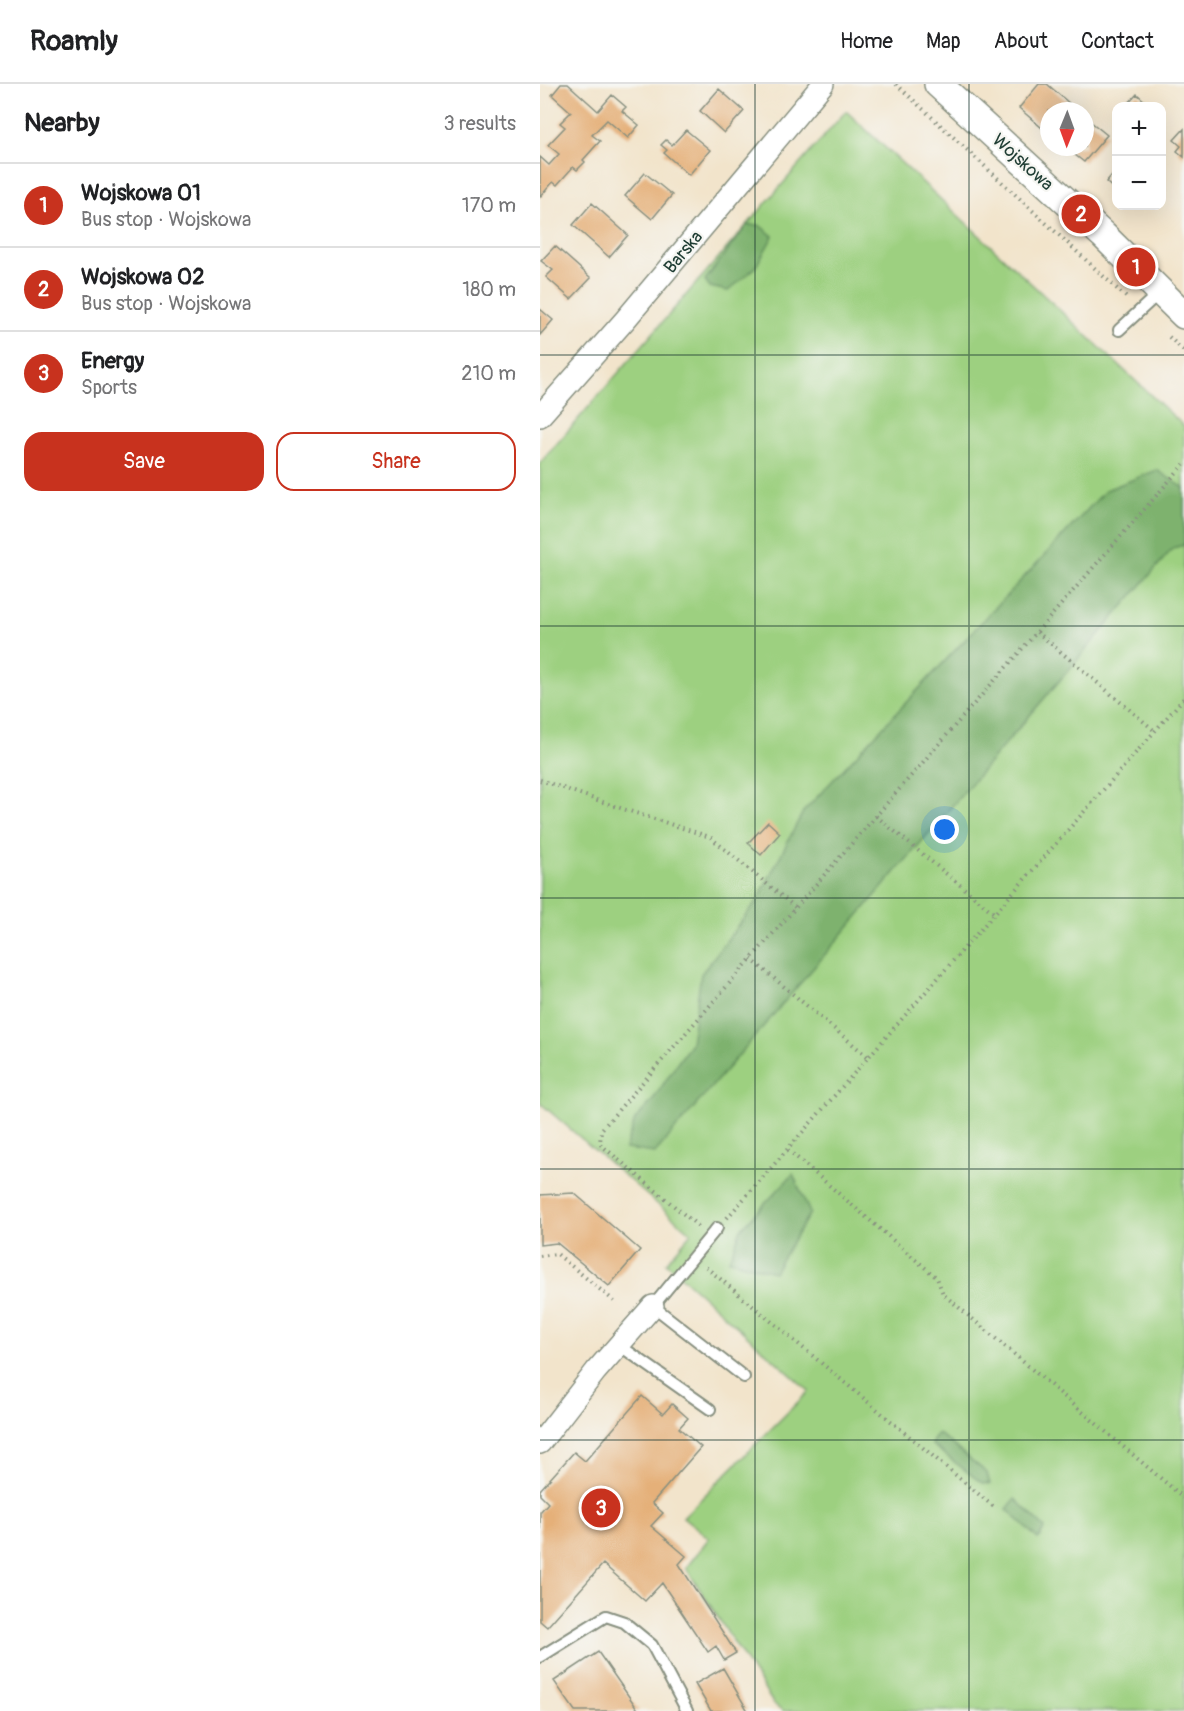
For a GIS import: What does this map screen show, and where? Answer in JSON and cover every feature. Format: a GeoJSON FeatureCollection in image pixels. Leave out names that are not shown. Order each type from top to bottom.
{"type":"FeatureCollection","features":[{"type":"Feature","properties":{"kind":"street","name":"Barska"},"geometry":{"type":"LineString","coordinates":[[540,417],[823,84]]}},
{"type":"Feature","properties":{"kind":"street","name":"Wojskowa"},"geometry":{"type":"LineString","coordinates":[[938,84],[1103,235],[1184,315]]}},
{"type":"Feature","properties":{"kind":"street"},"geometry":{"type":"LineString","coordinates":[[540,1443],[653,1306]]}},
{"type":"Feature","properties":{"kind":"lane"},"geometry":{"type":"LineString","coordinates":[[1119,330],[1160,292]]}},
{"type":"Feature","properties":{"kind":"lane"},"geometry":{"type":"LineString","coordinates":[[717,1228],[653,1306],[744,1377]]}},
{"type":"Feature","properties":{"kind":"lane"},"geometry":{"type":"LineString","coordinates":[[619,1345],[710,1409]]}},
{"type":"Feature","properties":{"kind":"lane"},"geometry":{"type":"LineString","coordinates":[[540,1657],[606,1616],[624,1622],[652,1645],[687,1711]]}},
{"type":"Feature","properties":{"kind":"path"},"geometry":{"type":"LineString","coordinates":[[896,84],[1184,351]]}},
{"type":"Feature","properties":{"kind":"path"},"geometry":{"type":"LineString","coordinates":[[1184,464],[601,1130],[600,1144],[702,1229],[717,1228],[1184,698]]}},
{"type":"Feature","properties":{"kind":"path"},"geometry":{"type":"LineString","coordinates":[[1037,632],[1155,731]]}},
{"type":"Feature","properties":{"kind":"path"},"geometry":{"type":"LineString","coordinates":[[540,780],[710,837],[796,908]]}},
{"type":"Feature","properties":{"kind":"path"},"geometry":{"type":"LineString","coordinates":[[876,816],[994,913]]}},
{"type":"Feature","properties":{"kind":"path"},"geometry":{"type":"LineString","coordinates":[[751,959],[868,1057]]}},
{"type":"Feature","properties":{"kind":"path"},"geometry":{"type":"LineString","coordinates":[[788,1150],[937,1278],[943,1294],[1184,1498]]}},
{"type":"Feature","properties":{"kind":"path"},"geometry":{"type":"LineString","coordinates":[[540,1256],[557,1254],[614,1301]]}},
{"type":"Feature","properties":{"kind":"path"},"geometry":{"type":"LineString","coordinates":[[693,1257],[994,1507]]}},
{"type":"Feature","properties":{"kind":"green space"},"geometry":{"type":"Polygon","coordinates":[[[846,111],[1184,426],[1184,1711],[783,1711],[773,1703],[686,1568],[709,1538],[683,1517],[809,1391],[666,1263],[691,1233],[540,1103],[540,463],[846,111]]]}},
{"type":"Feature","properties":{"kind":"green space"},"geometry":{"type":"Polygon","coordinates":[[[747,225],[759,225],[773,236],[755,268],[728,291],[710,287],[705,280],[747,225]]]}},
{"type":"Feature","properties":{"kind":"green space"},"geometry":{"type":"Polygon","coordinates":[[[1157,470],[1184,488],[1184,545],[1173,548],[655,1153],[625,1149],[635,1120],[652,1101],[691,1043],[701,974],[757,901],[803,812],[1106,490],[1157,470]]]}},
{"type":"Feature","properties":{"kind":"green space"},"geometry":{"type":"Polygon","coordinates":[[[793,1174],[810,1213],[774,1272],[729,1260],[741,1229],[793,1174]]]}},
{"type":"Feature","properties":{"kind":"green space"},"geometry":{"type":"Polygon","coordinates":[[[938,1433],[987,1473],[990,1484],[982,1483],[931,1444],[938,1433]]]}},
{"type":"Feature","properties":{"kind":"green space"},"geometry":{"type":"Polygon","coordinates":[[[1015,1499],[1045,1528],[1038,1539],[1007,1509],[1015,1499]]]}},
{"type":"Feature","properties":{"kind":"building"},"geometry":{"type":"Polygon","coordinates":[[[561,84],[568,84],[598,111],[612,95],[626,107],[622,111],[639,125],[628,138],[607,120],[592,135],[600,141],[583,160],[585,162],[577,170],[573,167],[557,185],[553,182],[540,197],[540,157],[549,165],[559,154],[548,145],[565,127],[560,123],[571,112],[552,95],[561,84]]]}},
{"type":"Feature","properties":{"kind":"building"},"geometry":{"type":"Polygon","coordinates":[[[1039,84],[1047,84],[1068,102],[1040,102],[1040,126],[1019,108],[1039,84]]]}},
{"type":"Feature","properties":{"kind":"building"},"geometry":{"type":"Polygon","coordinates":[[[719,89],[744,111],[724,133],[700,111],[719,89]]]}},
{"type":"Feature","properties":{"kind":"building"},"geometry":{"type":"Polygon","coordinates":[[[1137,94],[1146,102],[1130,102],[1137,94]]]}},
{"type":"Feature","properties":{"kind":"building"},"geometry":{"type":"Polygon","coordinates":[[[1094,124],[1107,135],[1094,150],[1094,124]]]}},
{"type":"Feature","properties":{"kind":"building"},"geometry":{"type":"Polygon","coordinates":[[[1184,129],[1184,157],[1177,151],[1181,146],[1174,140],[1184,129]]]}},
{"type":"Feature","properties":{"kind":"building"},"geometry":{"type":"Polygon","coordinates":[[[686,130],[710,150],[689,175],[664,153],[667,150],[661,145],[666,140],[672,145],[686,130]]]}},
{"type":"Feature","properties":{"kind":"building"},"geometry":{"type":"Polygon","coordinates":[[[1076,156],[1089,156],[1084,162],[1076,156]]]}},
{"type":"Feature","properties":{"kind":"building"},"geometry":{"type":"Polygon","coordinates":[[[645,173],[672,195],[652,219],[625,196],[645,173]]]}},
{"type":"Feature","properties":{"kind":"building"},"geometry":{"type":"Polygon","coordinates":[[[1112,175],[1112,187],[1106,182],[1112,175]]]}},
{"type":"Feature","properties":{"kind":"building"},"geometry":{"type":"Polygon","coordinates":[[[592,203],[628,235],[609,257],[573,225],[592,203]]]}},
{"type":"Feature","properties":{"kind":"building"},"geometry":{"type":"Polygon","coordinates":[[[555,246],[591,278],[571,299],[546,277],[553,270],[541,261],[555,246]]]}},
{"type":"Feature","properties":{"kind":"building"},"geometry":{"type":"Polygon","coordinates":[[[540,309],[553,320],[540,335],[540,309]]]}},
{"type":"Feature","properties":{"kind":"building"},"geometry":{"type":"Polygon","coordinates":[[[768,822],[780,833],[761,855],[748,843],[768,822]]]}},
{"type":"Feature","properties":{"kind":"building"},"geometry":{"type":"Polygon","coordinates":[[[574,1193],[640,1250],[609,1286],[557,1243],[540,1245],[540,1195],[574,1193]]]}},
{"type":"Feature","properties":{"kind":"building"},"geometry":{"type":"Polygon","coordinates":[[[642,1396],[663,1414],[672,1404],[688,1418],[679,1428],[701,1447],[652,1503],[663,1513],[651,1526],[686,1556],[679,1564],[736,1653],[724,1660],[716,1646],[708,1652],[662,1583],[645,1601],[603,1564],[547,1627],[540,1621],[540,1512],[548,1503],[540,1495],[540,1490],[574,1452],[585,1461],[642,1396]]]}},
{"type":"Feature","properties":{"kind":"building"},"geometry":{"type":"Polygon","coordinates":[[[598,1652],[639,1711],[575,1711],[554,1681],[598,1652]]]}},
{"type":"Feature","properties":{"kind":"building"},"geometry":{"type":"Polygon","coordinates":[[[723,1668],[748,1711],[711,1711],[695,1684],[723,1668]]]}},
{"type":"Feature","properties":{"kind":"place","name":"Wojskowa 02"},"geometry":{"type":"Point","coordinates":[1081,214]}},
{"type":"Feature","properties":{"kind":"place","name":"Wojskowa 01"},"geometry":{"type":"Point","coordinates":[1136,267]}},
{"type":"Feature","properties":{"kind":"place","name":"Energy"},"geometry":{"type":"Point","coordinates":[601,1508]}}]}
